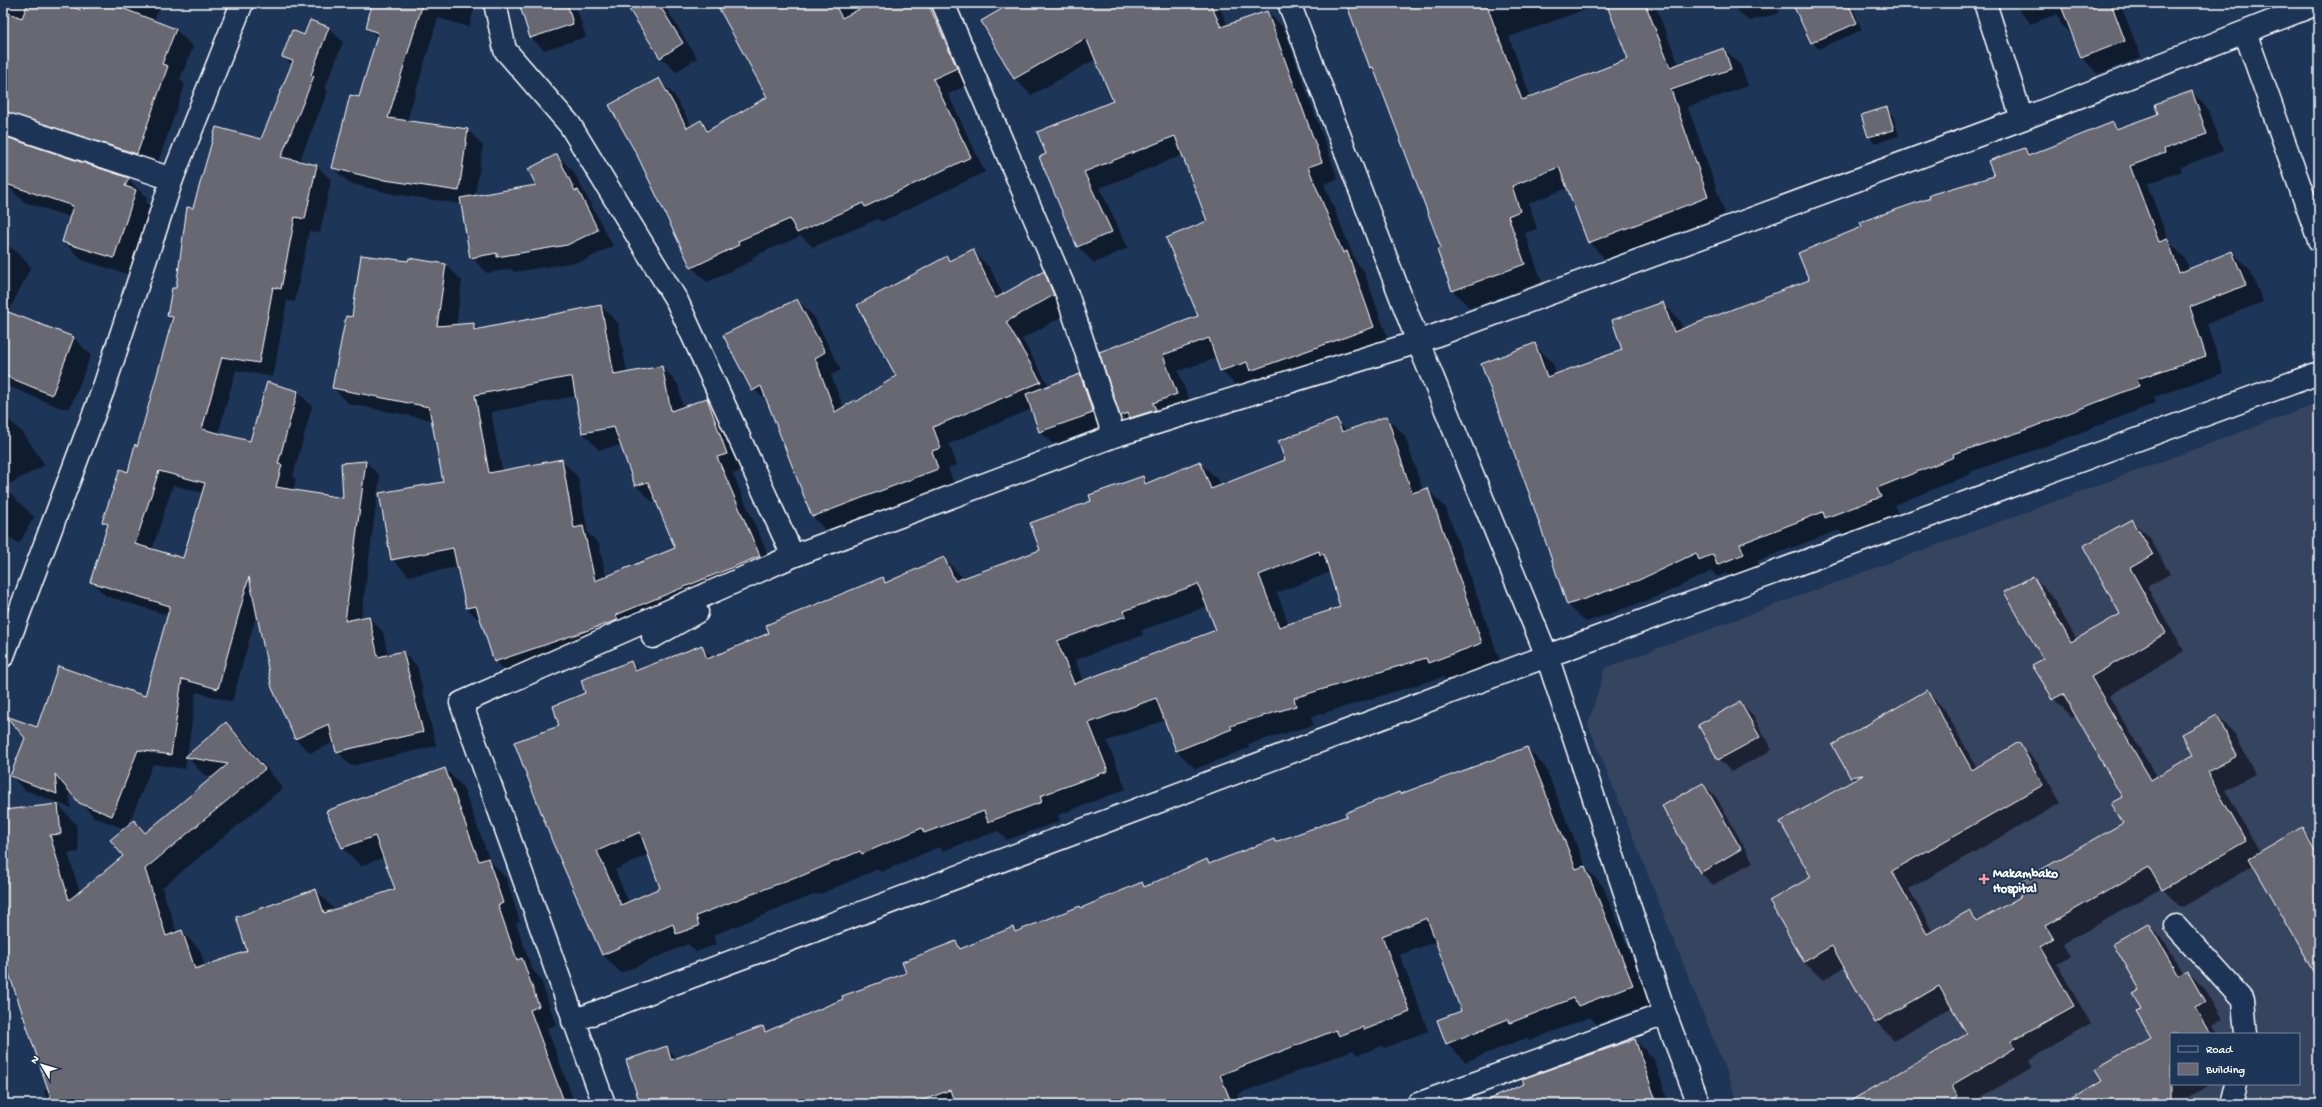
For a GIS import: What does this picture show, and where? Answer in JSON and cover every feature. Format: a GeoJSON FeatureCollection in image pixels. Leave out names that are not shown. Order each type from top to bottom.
{"type":"FeatureCollection","features":[{"type":"Feature","properties":{"kind":"street"},"geometry":{"type":"LineString","coordinates":[[3,656],[103,390],[172,180],[242,3]]}},
{"type":"Feature","properties":{"kind":"street"},"geometry":{"type":"LineString","coordinates":[[495,3],[505,50],[570,125],[677,302],[793,556]]}},
{"type":"Feature","properties":{"kind":"street"},"geometry":{"type":"LineString","coordinates":[[943,3],[1067,294],[1114,436]]}},
{"type":"Feature","properties":{"kind":"street"},"geometry":{"type":"LineString","coordinates":[[1289,3],[1418,342],[1547,656],[1665,1014],[1699,1104]]}},
{"type":"Feature","properties":{"kind":"street"},"geometry":{"type":"LineString","coordinates":[[1986,3],[2022,119]]}},
{"type":"Feature","properties":{"kind":"street"},"geometry":{"type":"LineString","coordinates":[[1114,436],[1418,342],[2022,119],[2319,3]]}},
{"type":"Feature","properties":{"kind":"street"},"geometry":{"type":"LineString","coordinates":[[2245,32],[2315,211],[2319,240]]}},
{"type":"Feature","properties":{"kind":"street"},"geometry":{"type":"LineString","coordinates":[[3,123],[172,180]]}},
{"type":"Feature","properties":{"kind":"street"},"geometry":{"type":"LineString","coordinates":[[604,1104],[573,1021],[461,703],[793,556],[1114,436],[1365,348]]}},
{"type":"Feature","properties":{"kind":"street"},"geometry":{"type":"LineString","coordinates":[[573,1021],[1547,656],[2319,374]]}},
{"type":"Feature","properties":{"kind":"street"},"geometry":{"type":"LineString","coordinates":[[653,637],[793,556]]}},
{"type":"Feature","properties":{"kind":"street"},"geometry":{"type":"LineString","coordinates":[[2176,926],[2243,1000],[2246,1033]]}},
{"type":"Feature","properties":{"kind":"street"},"geometry":{"type":"LineString","coordinates":[[1418,1104],[1665,1014]]}},
{"type":"Feature","properties":{"kind":"street"},"geometry":{"type":"LineString","coordinates":[[2230,1104],[2235,1085]]}},
{"type":"Feature","properties":{"kind":"shaded area","name":"Makambako Hospital"},"geometry":{"type":"Polygon","coordinates":[[[2319,403],[2319,1104],[1739,1104],[1588,724],[1605,668],[2319,403]]]}},
{"type":"Feature","properties":{"kind":"building"},"geometry":{"type":"Polygon","coordinates":[[[28,3],[64,3],[83,11],[87,3],[109,3],[176,29],[162,64],[168,66],[137,154],[3,111],[3,11],[22,18],[28,3]]]}},
{"type":"Feature","properties":{"kind":"building"},"geometry":{"type":"Polygon","coordinates":[[[372,3],[423,3],[388,118],[468,129],[459,191],[378,179],[332,168],[350,95],[359,97],[378,33],[366,28],[372,3]]]}},
{"type":"Feature","properties":{"kind":"building"},"geometry":{"type":"Polygon","coordinates":[[[519,3],[567,3],[573,24],[530,38],[519,3]]]}},
{"type":"Feature","properties":{"kind":"building"},"geometry":{"type":"Polygon","coordinates":[[[625,3],[658,3],[683,43],[660,58],[625,3]]]}},
{"type":"Feature","properties":{"kind":"building"},"geometry":{"type":"Polygon","coordinates":[[[716,3],[834,3],[842,18],[871,3],[928,3],[957,68],[933,79],[971,157],[865,207],[863,203],[797,233],[790,219],[738,241],[739,245],[691,268],[637,155],[609,105],[659,78],[687,128],[701,120],[707,131],[767,97],[716,3]]]}},
{"type":"Feature","properties":{"kind":"building"},"geometry":{"type":"Polygon","coordinates":[[[1012,3],[1210,3],[1221,27],[1267,11],[1322,162],[1308,167],[1343,253],[1347,251],[1374,327],[1250,371],[1247,362],[1220,371],[1209,338],[1163,355],[1177,394],[1153,403],[1156,410],[1130,418],[1128,413],[1120,416],[1099,352],[1198,316],[1166,238],[1207,221],[1175,136],[1084,172],[1112,232],[1077,247],[1039,157],[1046,154],[1037,132],[1113,101],[1086,38],[1014,79],[981,21],[1012,3]]]}},
{"type":"Feature","properties":{"kind":"building"},"geometry":{"type":"Polygon","coordinates":[[[1346,3],[1486,3],[1522,100],[1628,59],[1606,3],[1645,3],[1670,67],[1724,48],[1731,69],[1671,90],[1708,197],[1588,243],[1559,167],[1512,186],[1520,211],[1508,216],[1525,264],[1452,291],[1437,250],[1441,248],[1373,67],[1370,68],[1346,3]]]}},
{"type":"Feature","properties":{"kind":"building"},"geometry":{"type":"Polygon","coordinates":[[[1792,3],[1848,3],[1857,23],[1811,43],[1792,3]]]}},
{"type":"Feature","properties":{"kind":"building"},"geometry":{"type":"Polygon","coordinates":[[[2060,3],[2111,3],[2125,41],[2081,58],[2060,3]]]}},
{"type":"Feature","properties":{"kind":"building"},"geometry":{"type":"Polygon","coordinates":[[[310,20],[329,27],[311,75],[314,76],[281,157],[317,165],[305,219],[295,217],[281,289],[273,287],[259,363],[222,357],[202,429],[250,441],[267,382],[298,391],[278,464],[282,465],[276,487],[343,498],[341,463],[366,461],[345,621],[369,616],[378,657],[403,651],[423,732],[336,752],[329,724],[295,739],[272,688],[249,577],[218,689],[182,679],[171,755],[138,750],[112,816],[79,803],[55,774],[57,794],[10,776],[25,738],[6,716],[37,727],[58,666],[145,696],[170,606],[90,582],[108,524],[102,522],[120,469],[128,472],[135,444],[137,447],[173,317],[167,316],[172,288],[176,288],[187,207],[193,208],[216,127],[261,139],[293,61],[282,57],[292,30],[304,35],[310,20]],[[159,471],[135,544],[183,558],[205,483],[159,471]]]}},
{"type":"Feature","properties":{"kind":"building"},"geometry":{"type":"Polygon","coordinates":[[[2192,91],[2207,134],[2164,149],[2165,153],[2130,166],[2159,242],[2168,239],[2179,273],[2232,251],[2246,285],[2190,307],[2206,356],[2137,379],[2139,386],[2020,432],[1953,454],[1954,457],[1877,488],[1881,497],[1825,518],[1823,512],[1740,544],[1744,554],[1717,565],[1713,554],[1699,560],[1696,553],[1639,580],[1567,605],[1529,493],[1481,364],[1535,343],[1547,377],[1622,350],[1612,320],[1663,302],[1674,332],[1809,280],[1798,253],[1862,227],[1860,222],[1930,198],[1929,195],[1994,176],[1988,161],[2025,148],[2028,156],[2113,122],[2116,129],[2158,114],[2155,104],[2192,91]]]}},
{"type":"Feature","properties":{"kind":"building"},"geometry":{"type":"Polygon","coordinates":[[[1887,107],[1894,130],[1868,137],[1861,115],[1887,107]]]}},
{"type":"Feature","properties":{"kind":"building"},"geometry":{"type":"Polygon","coordinates":[[[3,136],[129,178],[125,186],[136,190],[114,258],[62,242],[73,206],[3,183],[3,136]]]}},
{"type":"Feature","properties":{"kind":"building"},"geometry":{"type":"Polygon","coordinates":[[[557,154],[575,191],[578,190],[598,230],[567,245],[497,257],[497,253],[470,258],[460,198],[536,185],[528,169],[557,154]]]}},
{"type":"Feature","properties":{"kind":"building"},"geometry":{"type":"Polygon","coordinates":[[[973,249],[996,298],[1044,271],[1054,295],[1006,322],[1041,382],[933,427],[941,448],[932,451],[938,469],[812,517],[761,386],[752,391],[723,335],[797,299],[825,352],[815,358],[835,412],[855,400],[856,402],[896,376],[857,305],[947,256],[949,261],[973,249]]]}},
{"type":"Feature","properties":{"kind":"building"},"geometry":{"type":"Polygon","coordinates":[[[361,255],[408,261],[409,258],[446,264],[437,326],[474,323],[474,330],[601,305],[614,375],[662,366],[671,411],[707,398],[727,454],[717,457],[760,556],[616,615],[618,620],[494,662],[476,606],[466,608],[453,548],[391,560],[379,493],[443,482],[429,407],[332,388],[346,316],[352,317],[361,255]],[[572,377],[475,395],[489,473],[562,459],[574,528],[583,526],[595,581],[675,548],[648,482],[635,486],[614,427],[582,433],[572,377]]]}},
{"type":"Feature","properties":{"kind":"building"},"geometry":{"type":"Polygon","coordinates":[[[3,310],[74,337],[52,395],[3,375],[3,310]]]}},
{"type":"Feature","properties":{"kind":"building"},"geometry":{"type":"Polygon","coordinates":[[[1080,374],[1093,413],[1039,432],[1026,394],[1080,374]]]}},
{"type":"Feature","properties":{"kind":"building"},"geometry":{"type":"Polygon","coordinates":[[[1387,416],[1412,493],[1428,488],[1482,643],[1428,663],[1426,658],[1294,698],[1296,706],[1230,726],[1232,729],[1176,751],[1156,698],[1089,723],[1108,771],[1040,796],[1042,802],[988,822],[984,811],[924,833],[922,828],[862,854],[860,851],[799,877],[798,876],[696,916],[699,926],[676,934],[673,924],[602,955],[552,841],[514,742],[559,726],[553,706],[585,693],[581,680],[631,661],[635,671],[702,645],[707,659],[769,633],[766,625],[883,577],[885,583],[944,557],[955,581],[1040,550],[1030,523],[1091,501],[1089,495],[1143,476],[1145,484],[1200,461],[1211,489],[1285,460],[1278,441],[1337,419],[1342,432],[1387,416]],[[1319,551],[1259,575],[1279,627],[1340,607],[1324,554],[1320,555],[1319,551]],[[1198,584],[1124,611],[1126,616],[1057,641],[1074,684],[1216,630],[1198,584]],[[640,832],[597,851],[621,905],[660,888],[640,832]]]}},
{"type":"Feature","properties":{"kind":"building"},"geometry":{"type":"Polygon","coordinates":[[[2132,519],[2153,555],[2130,568],[2166,633],[2091,677],[2151,780],[2193,755],[2182,734],[2217,715],[2237,756],[2207,772],[2246,841],[2162,890],[2149,867],[2046,926],[2053,938],[2040,946],[2074,1006],[2011,1041],[2015,1048],[1952,1085],[1958,1097],[1946,1104],[1845,1104],[1967,1034],[1939,986],[1875,1023],[1832,946],[1804,962],[1769,901],[1811,877],[1780,822],[1863,775],[1850,777],[1832,745],[1927,690],[1972,770],[2019,742],[2043,785],[1892,871],[1927,934],[1970,910],[1976,922],[2022,896],[2016,884],[2123,823],[2111,803],[2122,797],[2063,694],[2053,699],[2032,665],[2043,659],[2004,592],[2033,576],[2071,642],[2120,614],[2083,546],[2132,519]]]}},
{"type":"Feature","properties":{"kind":"building"},"geometry":{"type":"Polygon","coordinates":[[[1740,702],[1760,737],[1718,760],[1698,725],[1740,702]]]}},
{"type":"Feature","properties":{"kind":"building"},"geometry":{"type":"Polygon","coordinates":[[[226,722],[265,769],[145,869],[166,936],[182,930],[195,969],[247,951],[236,917],[316,889],[324,913],[395,889],[375,836],[342,848],[326,811],[445,768],[479,861],[488,858],[503,903],[498,905],[517,960],[522,958],[539,1006],[530,1010],[565,1104],[53,1104],[3,956],[3,810],[58,804],[61,834],[50,835],[69,900],[123,856],[110,840],[134,820],[145,833],[228,764],[185,757],[226,722]]]}},
{"type":"Feature","properties":{"kind":"building"},"geometry":{"type":"Polygon","coordinates":[[[1527,747],[1576,869],[1585,866],[1633,985],[1578,1006],[1574,998],[1510,1023],[1508,1019],[1446,1044],[1437,1020],[1461,1011],[1427,918],[1382,936],[1410,1012],[1364,1030],[1363,1027],[1339,1036],[1336,1030],[1220,1075],[1232,1104],[955,1104],[950,1090],[913,1104],[640,1104],[626,1060],[667,1046],[671,1060],[763,1026],[765,1032],[843,999],[842,996],[906,973],[902,962],[956,941],[960,949],[1013,927],[1015,932],[1080,906],[1081,908],[1142,882],[1144,887],[1207,859],[1209,864],[1274,839],[1275,842],[1347,816],[1345,813],[1399,792],[1400,794],[1527,747]]]}},
{"type":"Feature","properties":{"kind":"building"},"geometry":{"type":"Polygon","coordinates":[[[1703,783],[1741,849],[1700,873],[1662,806],[1703,783]]]}},
{"type":"Feature","properties":{"kind":"building"},"geometry":{"type":"Polygon","coordinates":[[[2302,827],[2319,858],[2319,980],[2249,858],[2302,827]]]}},
{"type":"Feature","properties":{"kind":"building"},"geometry":{"type":"Polygon","coordinates":[[[2148,923],[2178,975],[2187,970],[2205,1002],[2196,1008],[2210,1033],[2170,1033],[2171,1104],[2063,1104],[2102,1080],[2095,1069],[2151,1037],[2136,1011],[2141,1009],[2133,994],[2140,990],[2113,943],[2148,923]]]}},
{"type":"Feature","properties":{"kind":"building"},"geometry":{"type":"Polygon","coordinates":[[[1635,1039],[1657,1104],[1478,1104],[1524,1084],[1522,1079],[1635,1039]]]}},
{"type":"Feature","properties":{"kind":"place","name":"Makambako Hospital"},"geometry":{"type":"Point","coordinates":[1984,879]}}]}
